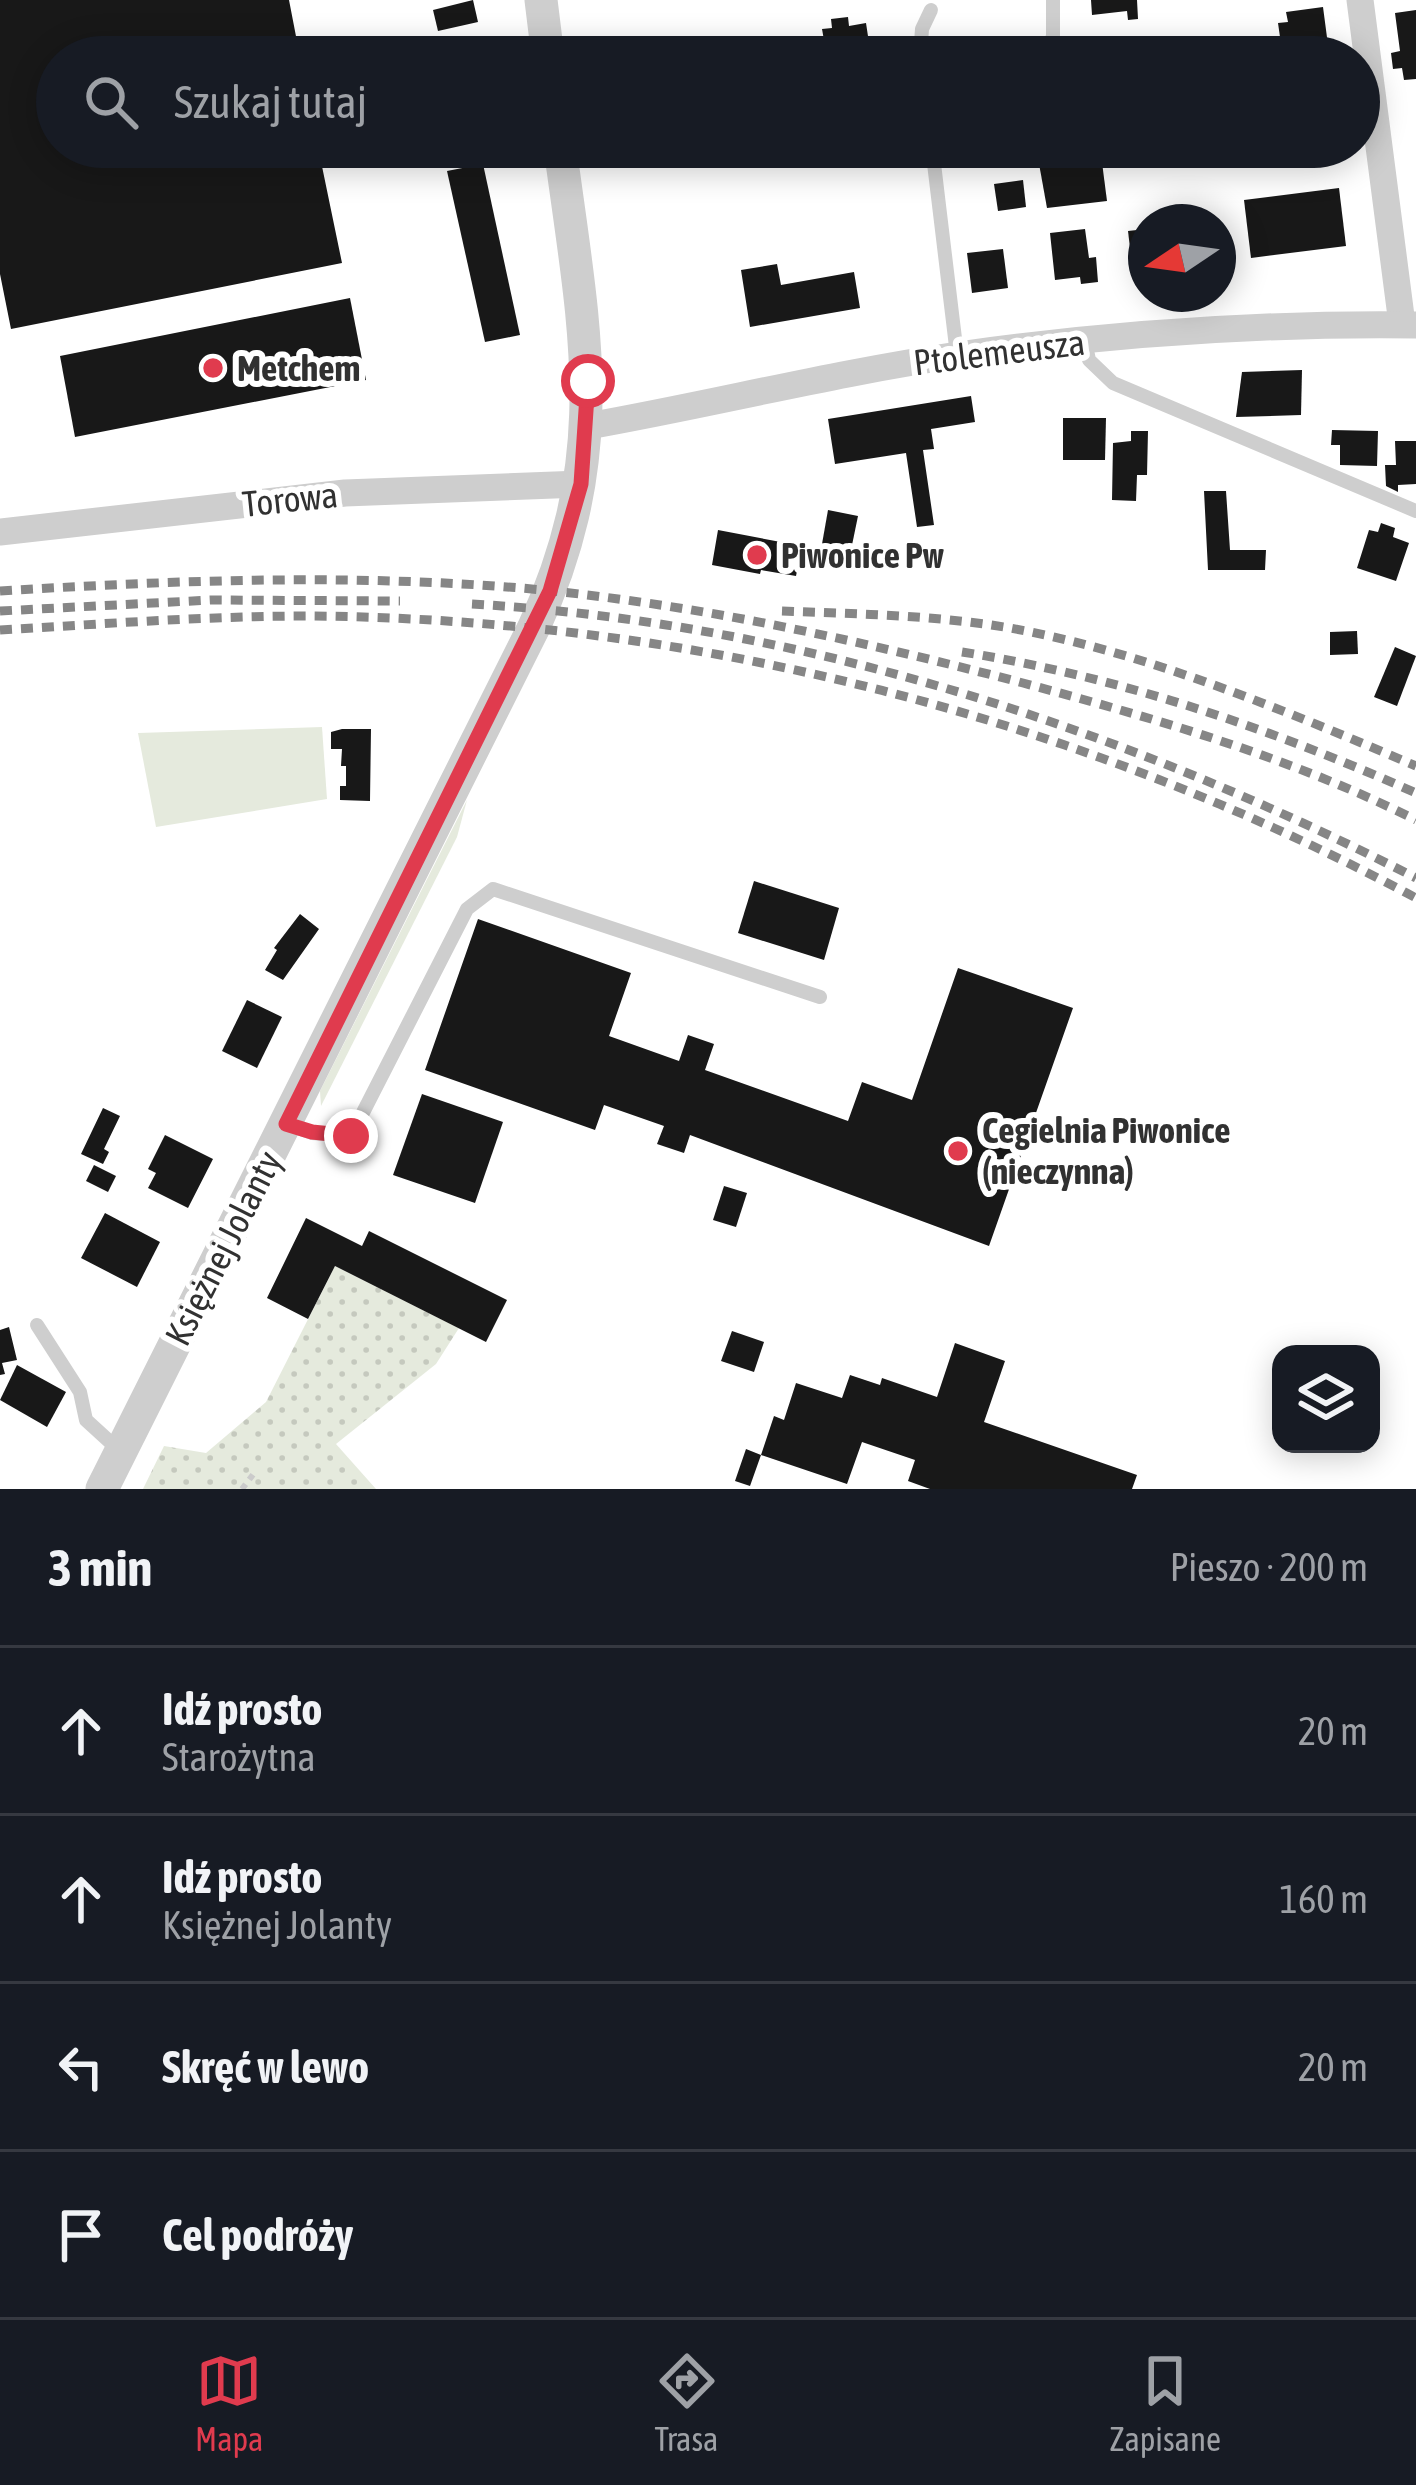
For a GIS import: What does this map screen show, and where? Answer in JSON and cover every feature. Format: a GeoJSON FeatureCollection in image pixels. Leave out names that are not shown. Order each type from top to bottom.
{"type":"FeatureCollection","features":[{"type":"Feature","properties":{"kind":"street"},"geometry":{"type":"LineString","coordinates":[[541,0],[545,36]]}},
{"type":"Feature","properties":{"kind":"street"},"geometry":{"type":"LineString","coordinates":[[1360,0],[1365,36]]}},
{"type":"Feature","properties":{"kind":"street"},"geometry":{"type":"LineString","coordinates":[[1380,133],[1409,325]]}},
{"type":"Feature","properties":{"kind":"street","name":"Księżnej Jolanty"},"geometry":{"type":"LineString","coordinates":[[102,1489],[542,610],[568,539],[588,426],[586,342],[563,168]]}},
{"type":"Feature","properties":{"kind":"street","name":"Ptolemeusza"},"geometry":{"type":"LineString","coordinates":[[588,426],[957,355],[1246,329],[1409,325]]}},
{"type":"Feature","properties":{"kind":"street","name":"Torowa"},"geometry":{"type":"LineString","coordinates":[[0,532],[345,493],[581,484]]}},
{"type":"Feature","properties":{"kind":"lane"},"geometry":{"type":"LineString","coordinates":[[1053,0],[1053,36]]}},
{"type":"Feature","properties":{"kind":"lane"},"geometry":{"type":"LineString","coordinates":[[922,36],[931,10]]}},
{"type":"Feature","properties":{"kind":"lane"},"geometry":{"type":"LineString","coordinates":[[935,168],[957,355]]}},
{"type":"Feature","properties":{"kind":"lane"},"geometry":{"type":"LineString","coordinates":[[1085,340],[1089,360],[1113,382],[1416,511]]}},
{"type":"Feature","properties":{"kind":"lane"},"geometry":{"type":"LineString","coordinates":[[286,1124],[351,1136],[467,909],[493,890],[820,997]]}},
{"type":"Feature","properties":{"kind":"lane"},"geometry":{"type":"LineString","coordinates":[[38,1325],[80,1392],[86,1420],[121,1452]]}},
{"type":"Feature","properties":{"kind":"path"},"geometry":{"type":"LineString","coordinates":[[242,1489],[255,1472]]}},
{"type":"Feature","properties":{"kind":"shaded area"},"geometry":{"type":"Polygon","coordinates":[[[322,727],[327,799],[156,827],[138,733],[322,727]]]}},
{"type":"Feature","properties":{"kind":"shaded area"},"geometry":{"type":"Polygon","coordinates":[[[467,800],[457,837],[321,1106],[320,1091],[467,800]]]}},
{"type":"Feature","properties":{"kind":"shaded area"},"geometry":{"type":"Polygon","coordinates":[[[335,1266],[459,1328],[436,1364],[336,1444],[376,1489],[143,1489],[164,1446],[206,1453],[266,1402],[335,1266]]]}},
{"type":"Feature","properties":{"kind":"building"},"geometry":{"type":"Polygon","coordinates":[[[0,0],[289,0],[296,36],[36,36],[36,168],[322,168],[342,263],[11,329],[0,274],[0,0]]]}},
{"type":"Feature","properties":{"kind":"building"},"geometry":{"type":"Polygon","coordinates":[[[473,0],[478,22],[438,31],[433,10],[473,0]]]}},
{"type":"Feature","properties":{"kind":"building"},"geometry":{"type":"Polygon","coordinates":[[[1091,0],[1137,0],[1138,19],[1128,20],[1127,11],[1092,15],[1091,0]]]}},
{"type":"Feature","properties":{"kind":"building"},"geometry":{"type":"Polygon","coordinates":[[[1323,7],[1327,36],[1280,36],[1278,23],[1288,22],[1286,12],[1323,7]]]}},
{"type":"Feature","properties":{"kind":"building"},"geometry":{"type":"Polygon","coordinates":[[[1416,10],[1416,79],[1404,80],[1402,68],[1393,69],[1391,53],[1400,51],[1395,13],[1416,10]]]}},
{"type":"Feature","properties":{"kind":"building"},"geometry":{"type":"Polygon","coordinates":[[[848,17],[849,26],[866,23],[868,36],[823,36],[822,29],[832,28],[831,19],[848,17]]]}},
{"type":"Feature","properties":{"kind":"building"},"geometry":{"type":"Polygon","coordinates":[[[484,168],[520,335],[485,342],[447,171],[484,168]]]}},
{"type":"Feature","properties":{"kind":"building"},"geometry":{"type":"Polygon","coordinates":[[[1040,168],[1103,168],[1107,201],[1047,208],[1040,168]]]}},
{"type":"Feature","properties":{"kind":"building"},"geometry":{"type":"Polygon","coordinates":[[[1023,180],[1026,207],[998,211],[994,184],[1023,180]]]}},
{"type":"Feature","properties":{"kind":"building"},"geometry":{"type":"Polygon","coordinates":[[[1339,188],[1346,246],[1251,258],[1244,200],[1339,188]]]}},
{"type":"Feature","properties":{"kind":"building"},"geometry":{"type":"Polygon","coordinates":[[[1085,229],[1089,258],[1096,257],[1098,282],[1081,284],[1080,277],[1055,280],[1050,233],[1085,229]]]}},
{"type":"Feature","properties":{"kind":"building"},"geometry":{"type":"Polygon","coordinates":[[[1003,249],[1008,288],[972,293],[967,253],[1003,249]]]}},
{"type":"Feature","properties":{"kind":"building"},"geometry":{"type":"Polygon","coordinates":[[[777,264],[781,285],[854,272],[860,308],[750,327],[741,270],[777,264]]]}},
{"type":"Feature","properties":{"kind":"building","name":"Metchem"},"geometry":{"type":"Polygon","coordinates":[[[350,298],[366,380],[75,437],[60,356],[350,298]]]}},
{"type":"Feature","properties":{"kind":"building"},"geometry":{"type":"Polygon","coordinates":[[[1302,370],[1301,415],[1236,417],[1242,372],[1302,370]]]}},
{"type":"Feature","properties":{"kind":"building"},"geometry":{"type":"Polygon","coordinates":[[[971,396],[975,422],[931,429],[934,449],[923,450],[934,525],[917,527],[906,453],[835,464],[828,419],[971,396]]]}},
{"type":"Feature","properties":{"kind":"building"},"geometry":{"type":"Polygon","coordinates":[[[1063,418],[1106,418],[1105,460],[1063,460],[1063,418]]]}},
{"type":"Feature","properties":{"kind":"building"},"geometry":{"type":"Polygon","coordinates":[[[1332,430],[1378,431],[1377,466],[1340,465],[1340,445],[1331,445],[1332,430]]]}},
{"type":"Feature","properties":{"kind":"building"},"geometry":{"type":"Polygon","coordinates":[[[1131,431],[1148,431],[1147,475],[1137,475],[1136,501],[1112,500],[1113,443],[1131,441],[1131,431]]]}},
{"type":"Feature","properties":{"kind":"building"},"geometry":{"type":"Polygon","coordinates":[[[1395,441],[1416,441],[1416,484],[1398,485],[1398,492],[1386,486],[1385,465],[1396,465],[1395,441]]]}},
{"type":"Feature","properties":{"kind":"building"},"geometry":{"type":"Polygon","coordinates":[[[1204,491],[1226,491],[1230,550],[1266,550],[1265,570],[1208,570],[1204,491]]]}},
{"type":"Feature","properties":{"kind":"building"},"geometry":{"type":"Polygon","coordinates":[[[828,510],[858,516],[851,550],[822,544],[828,510]]]}},
{"type":"Feature","properties":{"kind":"building"},"geometry":{"type":"Polygon","coordinates":[[[1381,523],[1395,528],[1393,537],[1409,543],[1396,581],[1357,568],[1369,530],[1378,532],[1381,523]]]}},
{"type":"Feature","properties":{"kind":"building","name":"Piwonice Pw"},"geometry":{"type":"Polygon","coordinates":[[[718,530],[802,546],[796,576],[712,565],[718,530]]]}},
{"type":"Feature","properties":{"kind":"building"},"geometry":{"type":"Polygon","coordinates":[[[1357,631],[1358,654],[1330,655],[1330,632],[1357,631]]]}},
{"type":"Feature","properties":{"kind":"building"},"geometry":{"type":"Polygon","coordinates":[[[1395,647],[1416,656],[1397,706],[1374,697],[1395,647]]]}},
{"type":"Feature","properties":{"kind":"building"},"geometry":{"type":"Polygon","coordinates":[[[371,729],[370,801],[340,800],[346,766],[341,766],[342,749],[331,749],[331,732],[371,729]]]}},
{"type":"Feature","properties":{"kind":"building"},"geometry":{"type":"Polygon","coordinates":[[[754,881],[839,908],[824,960],[738,933],[754,881]]]}},
{"type":"Feature","properties":{"kind":"building"},"geometry":{"type":"Polygon","coordinates":[[[300,914],[319,929],[283,980],[265,970],[274,948],[300,914]]]}},
{"type":"Feature","properties":{"kind":"building"},"geometry":{"type":"Polygon","coordinates":[[[478,919],[631,973],[609,1036],[679,1061],[688,1035],[714,1044],[705,1070],[848,1121],[862,1082],[912,1100],[958,968],[1073,1008],[989,1246],[690,1135],[684,1153],[657,1144],[664,1126],[604,1105],[595,1130],[425,1070],[478,919]]]}},
{"type":"Feature","properties":{"kind":"building"},"geometry":{"type":"Polygon","coordinates":[[[247,1000],[282,1017],[257,1068],[222,1051],[247,1000]]]}},
{"type":"Feature","properties":{"kind":"building"},"geometry":{"type":"Polygon","coordinates":[[[422,1094],[503,1122],[475,1203],[393,1175],[422,1094]]]}},
{"type":"Feature","properties":{"kind":"building"},"geometry":{"type":"Polygon","coordinates":[[[103,1108],[120,1116],[104,1149],[109,1152],[103,1164],[81,1154],[103,1108]]]}},
{"type":"Feature","properties":{"kind":"building"},"geometry":{"type":"Polygon","coordinates":[[[165,1135],[213,1159],[188,1208],[148,1188],[156,1173],[148,1169],[165,1135]]]}},
{"type":"Feature","properties":{"kind":"building"},"geometry":{"type":"Polygon","coordinates":[[[94,1165],[116,1176],[108,1192],[86,1181],[94,1165]]]}},
{"type":"Feature","properties":{"kind":"building"},"geometry":{"type":"Polygon","coordinates":[[[724,1186],[747,1193],[736,1227],[713,1220],[724,1186]]]}},
{"type":"Feature","properties":{"kind":"building"},"geometry":{"type":"Polygon","coordinates":[[[105,1213],[160,1242],[137,1287],[81,1258],[105,1213]]]}},
{"type":"Feature","properties":{"kind":"building"},"geometry":{"type":"Polygon","coordinates":[[[306,1218],[362,1246],[369,1231],[507,1300],[486,1342],[335,1266],[308,1319],[267,1298],[306,1218]]]}},
{"type":"Feature","properties":{"kind":"building"},"geometry":{"type":"Polygon","coordinates":[[[9,1327],[17,1360],[2,1363],[5,1374],[0,1375],[0,1330],[9,1327]]]}},
{"type":"Feature","properties":{"kind":"building"},"geometry":{"type":"Polygon","coordinates":[[[732,1331],[764,1342],[754,1372],[721,1361],[732,1331]]]}},
{"type":"Feature","properties":{"kind":"building"},"geometry":{"type":"Polygon","coordinates":[[[955,1343],[1005,1361],[984,1422],[1137,1475],[1132,1489],[930,1489],[908,1481],[915,1460],[862,1442],[847,1484],[761,1455],[774,1416],[784,1420],[796,1383],[842,1398],[850,1375],[880,1385],[882,1378],[937,1397],[955,1343]]]}},
{"type":"Feature","properties":{"kind":"building"},"geometry":{"type":"Polygon","coordinates":[[[17,1365],[66,1392],[47,1427],[0,1400],[17,1365]]]}},
{"type":"Feature","properties":{"kind":"building"},"geometry":{"type":"Polygon","coordinates":[[[746,1449],[761,1455],[750,1486],[735,1481],[746,1449]]]}},
{"type":"Feature","properties":{"kind":"railway"},"geometry":{"type":"LineString","coordinates":[[0,591],[204,581],[407,581],[543,590],[665,606],[903,653],[1124,711],[1321,777],[1416,820]]}},
{"type":"Feature","properties":{"kind":"railway"},"geometry":{"type":"LineString","coordinates":[[0,611],[211,600],[400,601]]}},
{"type":"Feature","properties":{"kind":"railway"},"geometry":{"type":"LineString","coordinates":[[472,604],[595,615],[718,634],[838,659],[958,692],[1076,730],[1191,775],[1416,878]]}},
{"type":"Feature","properties":{"kind":"railway"},"geometry":{"type":"LineString","coordinates":[[782,611],[953,620],[1061,639],[1216,686],[1416,766]]}},
{"type":"Feature","properties":{"kind":"railway"},"geometry":{"type":"LineString","coordinates":[[0,630],[227,618],[363,617],[500,625],[637,641],[772,665],[906,697],[1038,736],[1167,783],[1293,837],[1416,898]]}},
{"type":"Feature","properties":{"kind":"railway"},"geometry":{"type":"LineString","coordinates":[[962,652],[1137,690],[1250,726],[1416,793]]}},
{"type":"Feature","properties":{"kind":"place","name":"Metchem"},"geometry":{"type":"Point","coordinates":[213,368]}},
{"type":"Feature","properties":{"kind":"place","name":"Piwonice Pw"},"geometry":{"type":"Point","coordinates":[757,555]}},
{"type":"Feature","properties":{"kind":"place","name":"Cegielnia Piwonice (nieczynna)"},"geometry":{"type":"Point","coordinates":[958,1151]}},
{"type":"Feature","properties":{"kind":"route"},"geometry":{"type":"LineString","coordinates":[[351,1136],[286,1124],[550,591],[581,484],[588,381]]}}]}
